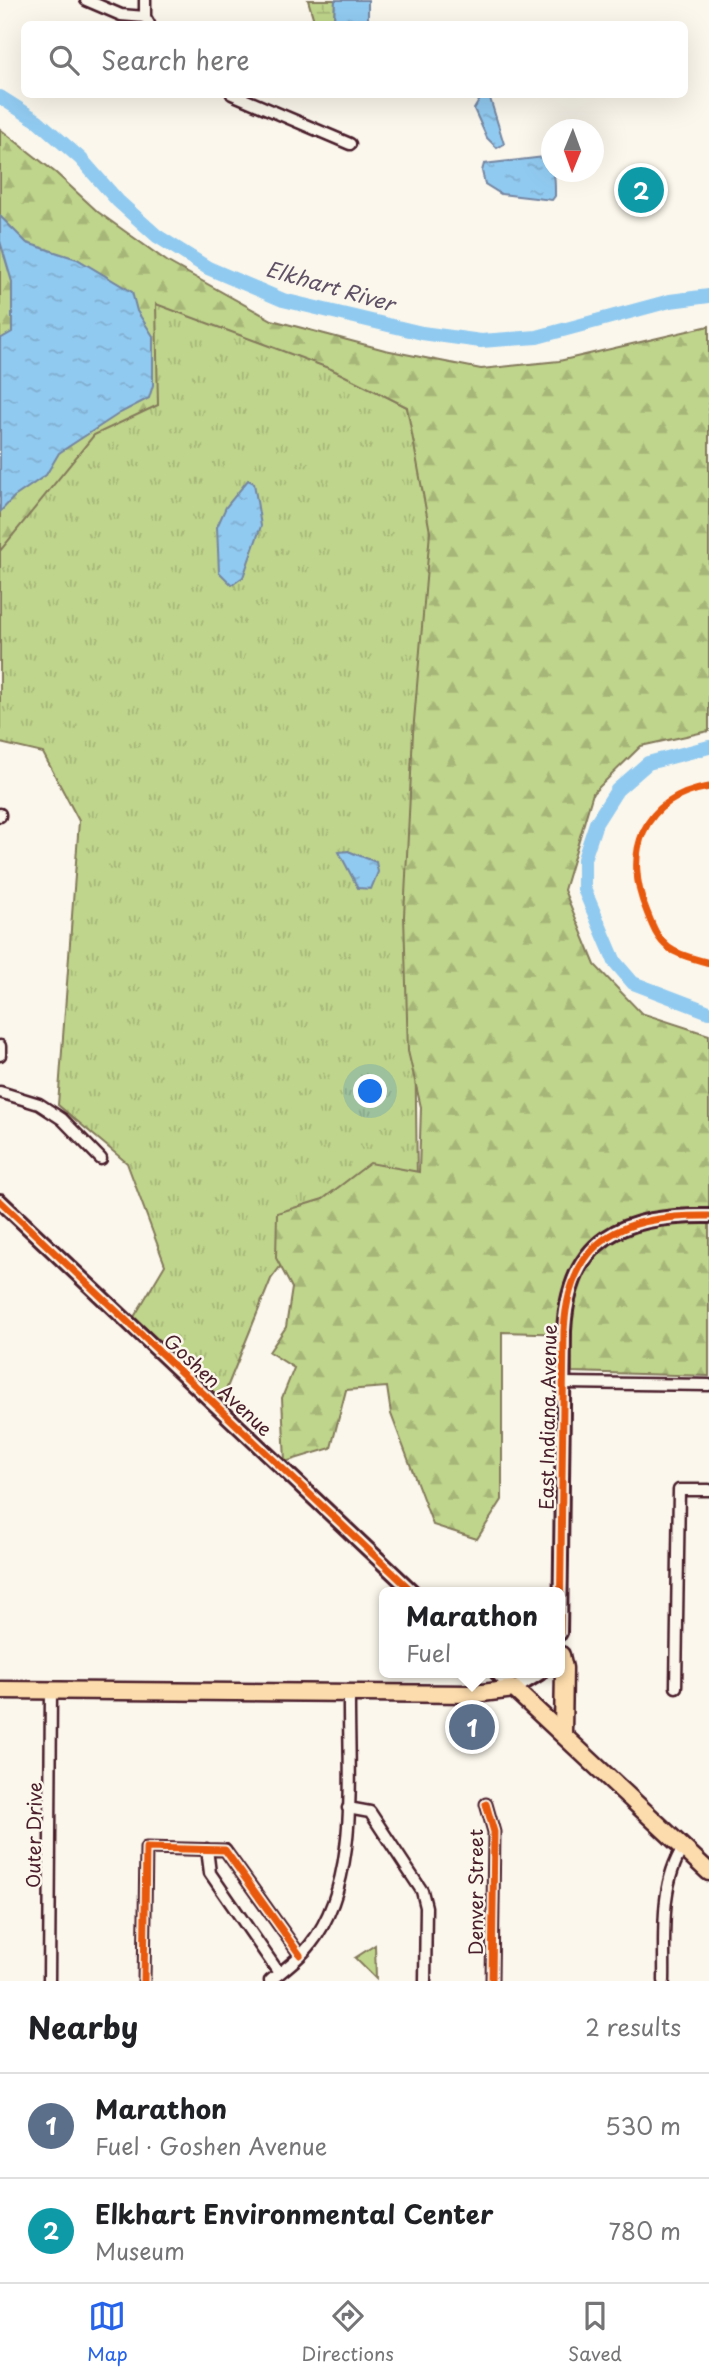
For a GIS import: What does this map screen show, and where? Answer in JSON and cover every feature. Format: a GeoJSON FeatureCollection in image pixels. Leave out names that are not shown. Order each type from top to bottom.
{"type":"FeatureCollection","features":[{"type":"Feature","properties":{"kind":"main road"},"geometry":{"type":"LineString","coordinates":[[563,1733],[564,1678]]}},
{"type":"Feature","properties":{"kind":"main road"},"geometry":{"type":"LineString","coordinates":[[0,1690],[491,1693],[514,1689],[709,1872]]}},
{"type":"Feature","properties":{"kind":"street"},"geometry":{"type":"LineString","coordinates":[[86,0],[121,15],[147,21],[145,0]]}},
{"type":"Feature","properties":{"kind":"street"},"geometry":{"type":"LineString","coordinates":[[241,98],[350,144]]}},
{"type":"Feature","properties":{"kind":"street"},"geometry":{"type":"LineString","coordinates":[[0,1046],[0,1055]]}},
{"type":"Feature","properties":{"kind":"street"},"geometry":{"type":"LineString","coordinates":[[0,1092],[39,1104],[62,1119],[100,1159]]}},
{"type":"Feature","properties":{"kind":"street","name":"Goshen Avenue"},"geometry":{"type":"LineString","coordinates":[[0,1201],[408,1587]]}},
{"type":"Feature","properties":{"kind":"street","name":"East Indiana Avenue"},"geometry":{"type":"LineString","coordinates":[[561,1587],[567,1302],[572,1283],[592,1251],[604,1239],[636,1222],[661,1217],[709,1216]]}},
{"type":"Feature","properties":{"kind":"street"},"geometry":{"type":"LineString","coordinates":[[564,1383],[709,1385]]}},
{"type":"Feature","properties":{"kind":"street"},"geometry":{"type":"LineString","coordinates":[[676,1687],[679,1490],[709,1490]]}},
{"type":"Feature","properties":{"kind":"street"},"geometry":{"type":"LineString","coordinates":[[502,1678],[514,1689],[532,1678]]}},
{"type":"Feature","properties":{"kind":"street","name":"Outer Drive"},"geometry":{"type":"LineString","coordinates":[[49,1981],[51,1690]]}},
{"type":"Feature","properties":{"kind":"street"},"geometry":{"type":"LineString","coordinates":[[270,1981],[300,1955],[319,1931],[340,1878],[346,1850],[349,1693]]}},
{"type":"Feature","properties":{"kind":"street","name":"Denver Street"},"geometry":{"type":"LineString","coordinates":[[486,1804],[494,1832],[492,1981]]}},
{"type":"Feature","properties":{"kind":"street"},"geometry":{"type":"LineString","coordinates":[[348,1808],[370,1812],[422,1891],[426,1907],[425,1981]]}},
{"type":"Feature","properties":{"kind":"street"},"geometry":{"type":"LineString","coordinates":[[145,1981],[146,1848],[225,1850],[300,1955]]}},
{"type":"Feature","properties":{"kind":"street"},"geometry":{"type":"LineString","coordinates":[[664,1981],[669,1887],[677,1858],[684,1848]]}},
{"type":"Feature","properties":{"kind":"street"},"geometry":{"type":"LineString","coordinates":[[207,1849],[210,1873],[279,1973]]}},
{"type":"Feature","properties":{"kind":"green space"},"geometry":{"type":"Polygon","coordinates":[[[308,0],[335,0],[334,21],[314,21],[308,0]]]}},
{"type":"Feature","properties":{"kind":"green space"},"geometry":{"type":"Polygon","coordinates":[[[0,129],[56,173],[98,212],[168,262],[272,320],[385,350],[481,369],[559,361],[709,326],[709,731],[641,746],[593,793],[564,890],[595,965],[641,1013],[709,1035],[709,1376],[572,1372],[571,1334],[502,1332],[502,1500],[477,1539],[433,1525],[391,1414],[387,1387],[346,1390],[331,1448],[285,1462],[282,1398],[294,1368],[269,1352],[286,1327],[292,1288],[276,1258],[277,1213],[323,1199],[370,1163],[419,1172],[421,1107],[408,1051],[404,916],[413,733],[430,532],[407,407],[331,369],[156,304],[158,405],[94,435],[0,551],[0,129]]]}},
{"type":"Feature","properties":{"kind":"green space"},"geometry":{"type":"Polygon","coordinates":[[[129,259],[407,407],[439,540],[414,946],[417,1182],[320,1213],[271,1279],[222,1400],[134,1317],[165,1265],[127,1163],[58,1105],[79,821],[43,753],[0,743],[0,462],[129,259]]]}},
{"type":"Feature","properties":{"kind":"green space"},"geometry":{"type":"Polygon","coordinates":[[[375,1945],[376,1979],[355,1958],[375,1945]]]}},
{"type":"Feature","properties":{"kind":"water"},"geometry":{"type":"Polygon","coordinates":[[[335,0],[368,0],[368,21],[334,21],[335,0]]]}},
{"type":"Feature","properties":{"kind":"water"},"geometry":{"type":"Polygon","coordinates":[[[481,98],[490,98],[504,144],[497,148],[487,138],[474,109],[481,98]]]}},
{"type":"Feature","properties":{"kind":"water"},"geometry":{"type":"Polygon","coordinates":[[[541,157],[541,182],[554,182],[555,196],[552,200],[501,194],[485,184],[482,171],[484,164],[541,157]]]}},
{"type":"Feature","properties":{"kind":"water"},"geometry":{"type":"Polygon","coordinates":[[[0,216],[27,243],[77,259],[132,292],[137,311],[153,336],[153,385],[149,398],[120,413],[59,453],[46,475],[14,497],[0,512],[0,339],[12,332],[12,282],[0,241],[0,216]]]}},
{"type":"Feature","properties":{"kind":"water"},"geometry":{"type":"Polygon","coordinates":[[[248,480],[254,483],[261,526],[243,577],[232,585],[219,572],[217,527],[226,507],[248,480]]]}},
{"type":"Feature","properties":{"kind":"water"},"geometry":{"type":"Polygon","coordinates":[[[348,851],[376,862],[378,872],[371,889],[358,888],[339,852],[348,851]]]}},
{"type":"Feature","properties":{"kind":"waterway","name":"Elkhart River"},"geometry":{"type":"LineString","coordinates":[[0,97],[38,121],[81,159],[118,201],[157,236],[208,268],[283,300],[422,333],[481,341],[537,337],[670,301],[709,296]]}},
{"type":"Feature","properties":{"kind":"waterway","name":"Elkhart River"},"geometry":{"type":"LineString","coordinates":[[709,747],[648,763],[617,790],[596,823],[584,859],[584,889],[615,962],[633,983],[709,1012]]}},
{"type":"Feature","properties":{"kind":"cycle path"},"geometry":{"type":"LineString","coordinates":[[709,787],[686,793],[653,816],[638,849],[637,869],[647,912],[661,940],[678,953],[709,963]]}},
{"type":"Feature","properties":{"kind":"cycle path"},"geometry":{"type":"LineString","coordinates":[[0,1201],[408,1587]]}},
{"type":"Feature","properties":{"kind":"cycle path"},"geometry":{"type":"LineString","coordinates":[[561,1587],[564,1331],[568,1299],[577,1273],[590,1253],[607,1238],[627,1227],[651,1220],[709,1216]]}},
{"type":"Feature","properties":{"kind":"cycle path"},"geometry":{"type":"LineString","coordinates":[[486,1804],[494,1832],[492,1981]]}},
{"type":"Feature","properties":{"kind":"cycle path"},"geometry":{"type":"LineString","coordinates":[[144,1981],[146,1848],[225,1850],[300,1955]]}},
{"type":"Feature","properties":{"kind":"place","name":"Elkhart Environmental Center"},"geometry":{"type":"Point","coordinates":[641,190]}},
{"type":"Feature","properties":{"kind":"place","name":"Marathon"},"geometry":{"type":"Point","coordinates":[472,1727]}}]}
